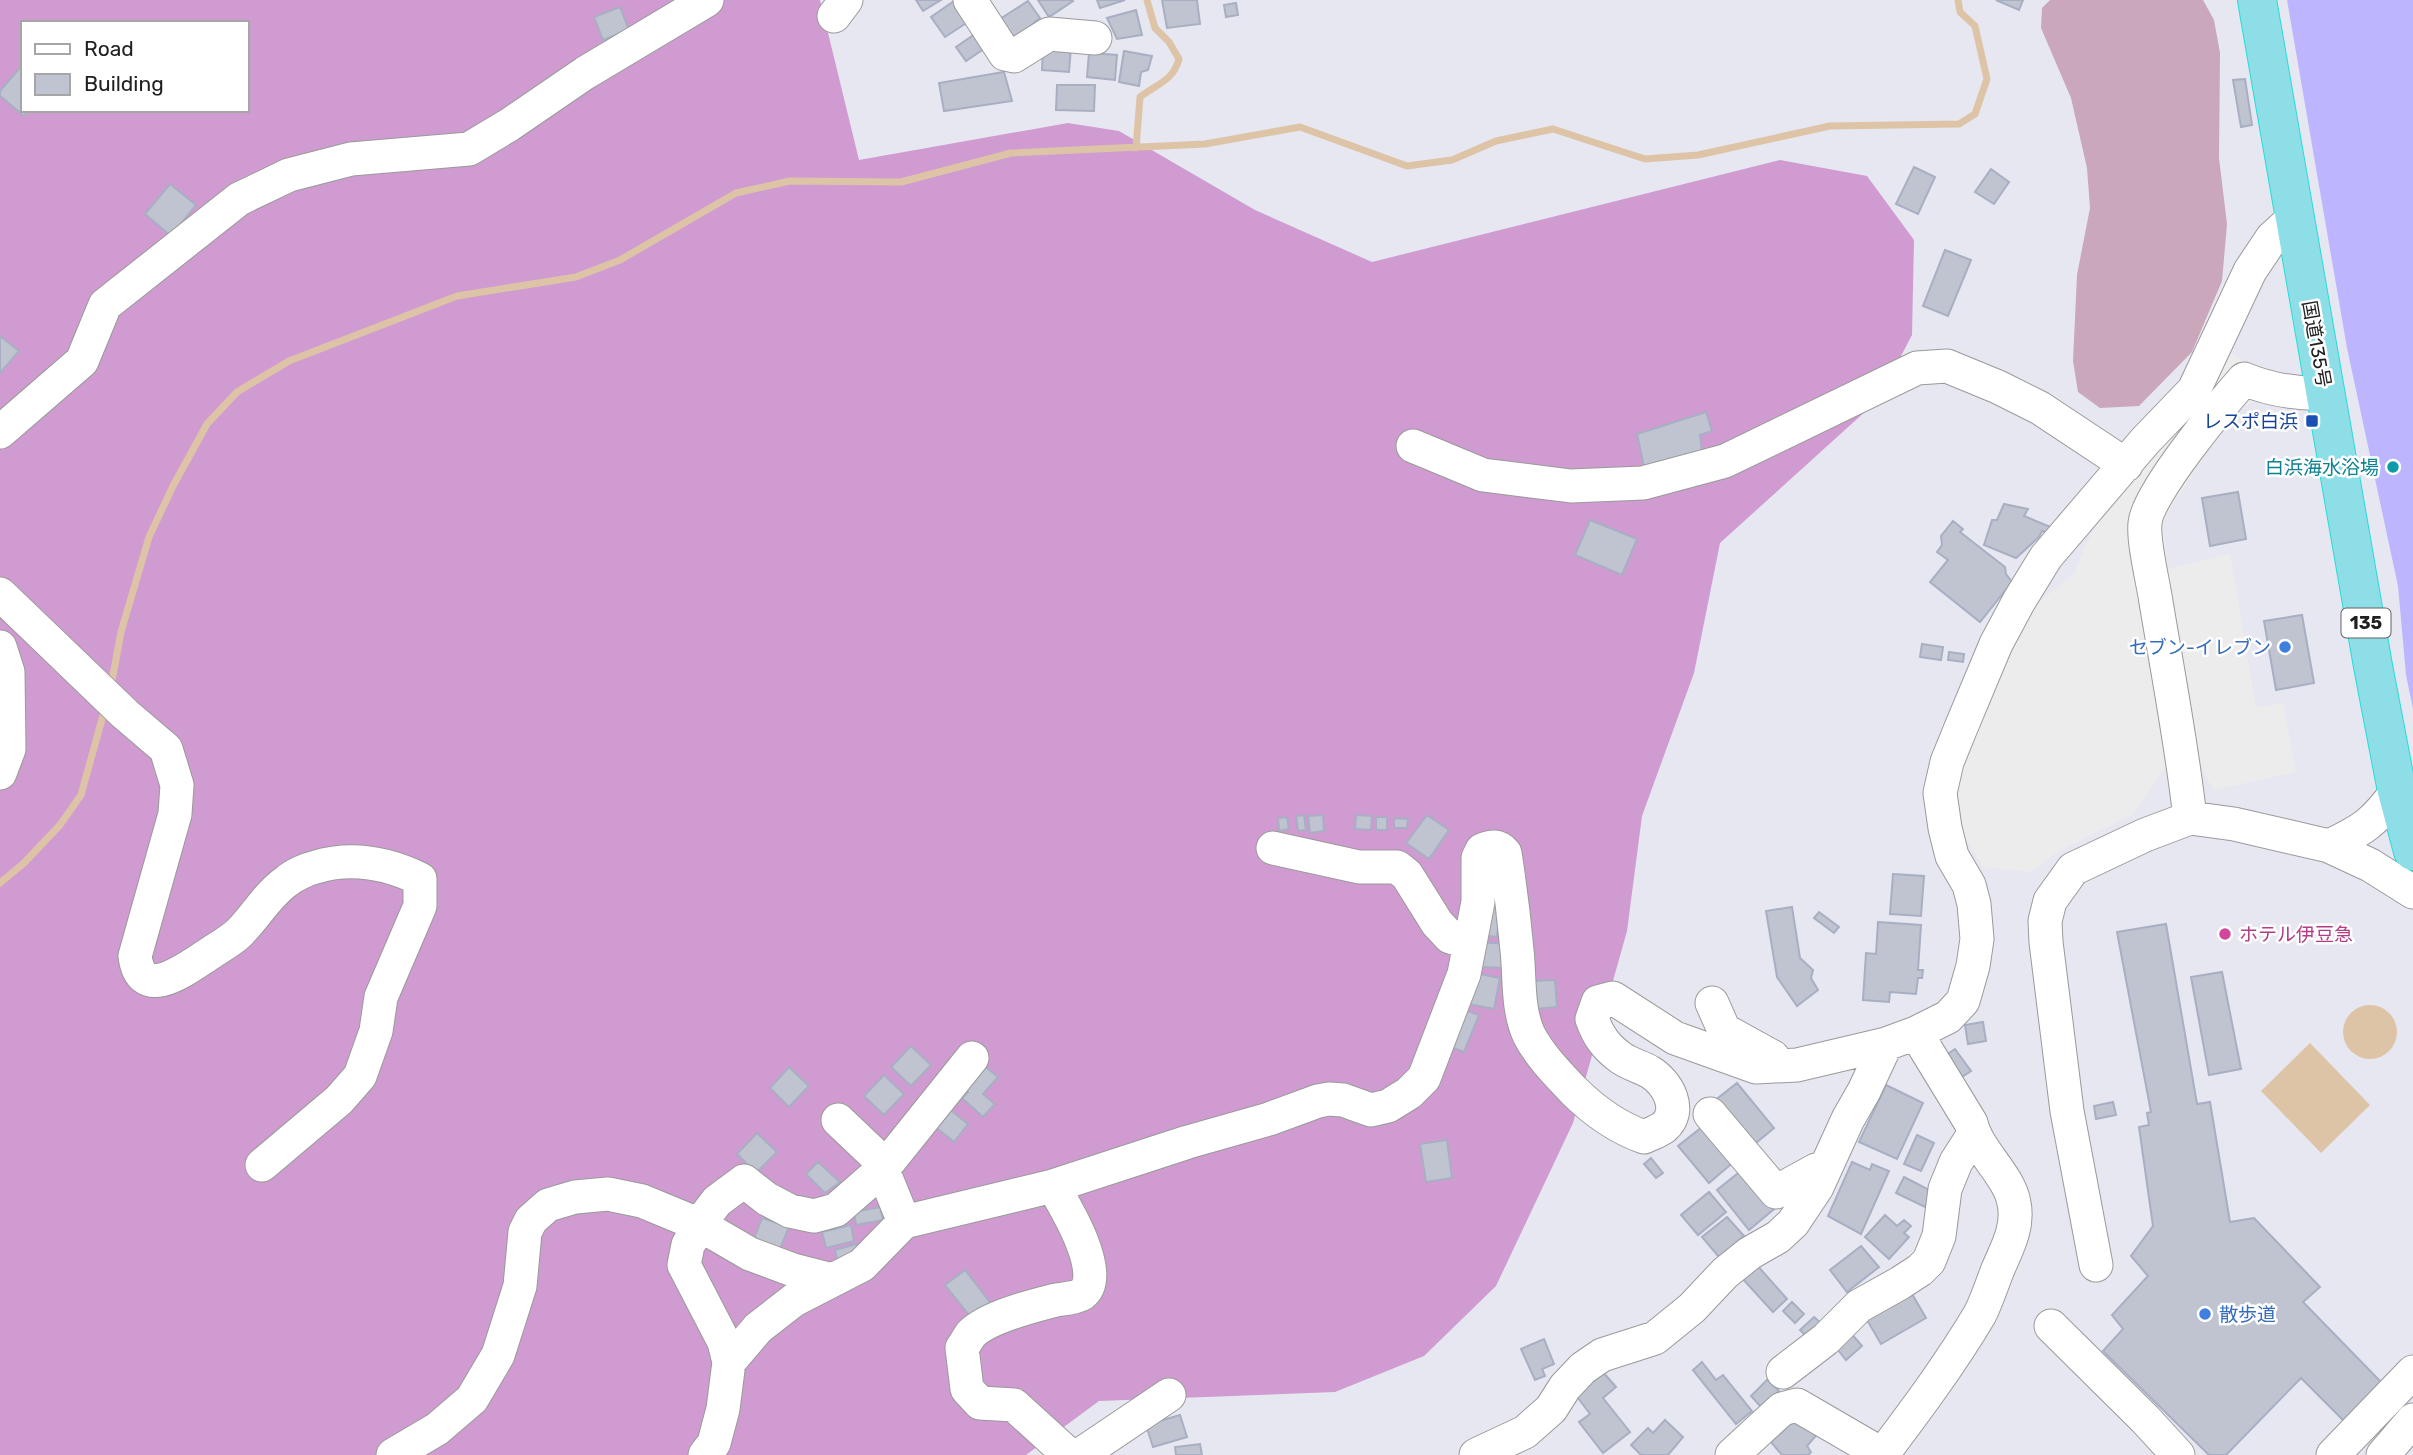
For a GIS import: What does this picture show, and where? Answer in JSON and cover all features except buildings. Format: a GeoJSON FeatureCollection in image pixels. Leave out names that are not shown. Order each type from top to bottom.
{"type":"FeatureCollection","features":[{"type":"Feature","properties":{"kind":"highway","name":"国道135号"},"geometry":{"type":"LineString","coordinates":[[2257,0],[2397,791],[2413,851]]}},
{"type":"Feature","properties":{"kind":"street"},"geometry":{"type":"LineString","coordinates":[[0,432],[82,361],[105,305],[239,199],[289,175],[352,159],[469,149],[585,73],[706,0]]}},
{"type":"Feature","properties":{"kind":"street"},"geometry":{"type":"LineString","coordinates":[[970,0],[1005,54],[1014,56],[1049,34],[1095,38]]}},
{"type":"Feature","properties":{"kind":"street"},"geometry":{"type":"LineString","coordinates":[[729,1362],[758,1328],[794,1300],[862,1265],[904,1222],[1052,1186],[1269,1119],[1318,1101],[1343,1100],[1371,1110],[1388,1106],[1409,1093],[1424,1078],[1464,974],[1478,902],[1478,858],[1482,850],[1492,846],[1505,853],[1520,1001],[1528,1033],[1552,1069],[1583,1100],[1604,1118],[1630,1132],[1644,1137],[1664,1127],[1673,1114],[1672,1100],[1662,1082],[1650,1072],[1622,1059],[1599,1039],[1592,1019],[1598,1002],[1613,998],[1675,1038],[1756,1067],[1787,1065],[1901,1038],[1948,1017],[1963,1001],[1977,939],[1974,904],[1969,885],[1952,856],[1940,793],[1947,762],[1996,644],[2046,557],[2145,441],[2194,390],[2250,271],[2272,238],[2294,218]]}},
{"type":"Feature","properties":{"kind":"street"},"geometry":{"type":"LineString","coordinates":[[1413,446],[1483,475],[1571,486],[1643,483],[1725,461],[1917,368],[1947,366],[2040,408],[2126,465]]}},
{"type":"Feature","properties":{"kind":"street"},"geometry":{"type":"LineString","coordinates":[[2190,818],[2183,754],[2167,670],[2145,522],[2155,496],[2218,408],[2244,379],[2299,394],[2326,393]]}},
{"type":"Feature","properties":{"kind":"street"},"geometry":{"type":"LineString","coordinates":[[0,594],[125,714],[166,749],[177,785],[176,814],[135,956],[137,969],[145,977],[157,981],[176,976],[239,933],[287,881],[316,867],[359,861],[393,866],[420,879],[420,906],[381,997],[376,1031],[359,1076],[339,1100],[262,1165]]}},
{"type":"Feature","properties":{"kind":"street"},"geometry":{"type":"LineString","coordinates":[[0,647],[8,672],[9,749],[0,773]]}},
{"type":"Feature","properties":{"kind":"street"},"geometry":{"type":"LineString","coordinates":[[2329,845],[2360,831],[2380,814],[2397,791]]}},
{"type":"Feature","properties":{"kind":"street"},"geometry":{"type":"LineString","coordinates":[[2096,1265],[2067,1111],[2045,921],[2050,901],[2073,869],[2134,840],[2190,818],[2234,824],[2329,845],[2370,865],[2413,892]]}},
{"type":"Feature","properties":{"kind":"street"},"geometry":{"type":"LineString","coordinates":[[1273,848],[1359,867],[1397,867],[1407,875],[1437,923],[1450,937],[1470,943]]}},
{"type":"Feature","properties":{"kind":"street"},"geometry":{"type":"LineString","coordinates":[[1712,1003],[1724,1030],[1787,1065]]}},
{"type":"Feature","properties":{"kind":"street"},"geometry":{"type":"LineString","coordinates":[[1732,1455],[1782,1409],[1797,1405],[1883,1455],[1981,1312],[2012,1237],[2016,1216],[2014,1200],[1974,1134],[1971,1123],[1901,1038]]}},
{"type":"Feature","properties":{"kind":"street"},"geometry":{"type":"LineString","coordinates":[[1476,1455],[1525,1432],[1551,1409],[1565,1387],[1583,1368],[1602,1355],[1655,1338],[1692,1308],[1725,1273],[1793,1223],[1817,1187],[1901,1038]]}},
{"type":"Feature","properties":{"kind":"street"},"geometry":{"type":"LineString","coordinates":[[705,1455],[714,1443],[723,1409],[729,1362],[724,1342],[684,1265],[688,1245],[700,1224],[718,1200],[744,1181],[767,1199],[790,1211],[814,1216],[836,1210],[883,1169],[972,1058]]}},
{"type":"Feature","properties":{"kind":"street"},"geometry":{"type":"LineString","coordinates":[[1710,1114],[1776,1192],[1816,1170],[1825,1169]]}},
{"type":"Feature","properties":{"kind":"street"},"geometry":{"type":"LineString","coordinates":[[838,1120],[878,1158],[904,1222]]}},
{"type":"Feature","properties":{"kind":"street"},"geometry":{"type":"LineString","coordinates":[[1783,1372],[1826,1339],[1859,1306],[1900,1283],[1929,1261],[1939,1236],[1945,1189],[1956,1162],[1974,1134]]}},
{"type":"Feature","properties":{"kind":"street"},"geometry":{"type":"LineString","coordinates":[[1052,1186],[1077,1231],[1090,1269],[1089,1284],[1081,1295],[1028,1307],[997,1319],[972,1334],[962,1348],[967,1389],[980,1403],[1014,1405],[1071,1455],[1169,1395]]}},
{"type":"Feature","properties":{"kind":"street"},"geometry":{"type":"LineString","coordinates":[[393,1455],[437,1429],[472,1399],[498,1355],[520,1286],[525,1232],[531,1220],[548,1205],[575,1196],[608,1194],[642,1200],[700,1224],[750,1254],[793,1270],[832,1280]]}},
{"type":"Feature","properties":{"kind":"street"},"geometry":{"type":"LineString","coordinates":[[2051,1326],[2178,1455]]}},
{"type":"Feature","properties":{"kind":"street"},"geometry":{"type":"LineString","coordinates":[[2333,1455],[2413,1372]]}},
{"type":"Feature","properties":{"kind":"street"},"geometry":{"type":"LineString","coordinates":[[2383,1455],[2413,1420]]}},
{"type":"Feature","properties":{"kind":"shaded area"},"geometry":{"type":"Polygon","coordinates":[[[0,0],[820,0],[859,160],[1068,123],[1119,131],[1255,210],[1372,262],[1780,160],[1867,176],[1914,240],[1912,335],[1878,400],[1720,543],[1694,673],[1642,816],[1627,931],[1573,1123],[1496,1286],[1424,1356],[1335,1392],[1099,1401],[1026,1455],[0,1455],[0,0]]]}},
{"type":"Feature","properties":{"kind":"shaded area"},"geometry":{"type":"Polygon","coordinates":[[[2050,0],[2203,0],[2214,20],[2220,53],[2219,158],[2227,224],[2222,281],[2192,352],[2139,406],[2100,408],[2078,392],[2073,361],[2077,275],[2090,208],[2087,168],[2071,98],[2041,28],[2042,8],[2050,0]]]}},
{"type":"Feature","properties":{"kind":"shaded area"},"geometry":{"type":"Polygon","coordinates":[[[2225,349],[2259,373],[2259,399],[2243,407],[2222,430],[2170,509],[2163,526],[2168,569],[2230,554],[2256,708],[2283,703],[2296,772],[2214,790],[2204,774],[2197,753],[2171,759],[2132,815],[2059,851],[2031,872],[1983,867],[1960,830],[1957,808],[1960,766],[2017,621],[2075,572],[2085,546],[2109,502],[2225,349]]]}},
{"type":"Feature","properties":{"kind":"shaded area"},"geometry":{"type":"Polygon","coordinates":[[[2370,1005],[2389,1013],[2397,1032],[2389,1051],[2370,1059],[2351,1051],[2343,1032],[2351,1013],[2370,1005]]]}},
{"type":"Feature","properties":{"kind":"shaded area"},"geometry":{"type":"Polygon","coordinates":[[[2310,1043],[2370,1105],[2321,1153],[2261,1091],[2310,1043]]]}},
{"type":"Feature","properties":{"kind":"sand","name":"白浜海水浴場"},"geometry":{"type":"Polygon","coordinates":[[[2287,0],[2413,0],[2413,709],[2406,675],[2398,586],[2347,348],[2287,0]]]}},
{"type":"Feature","properties":{"kind":"waterway"},"geometry":{"type":"LineString","coordinates":[[1136,148],[1140,97],[1169,77],[1179,59],[1169,42],[1155,28],[1147,0]]}},
{"type":"Feature","properties":{"kind":"waterway"},"geometry":{"type":"LineString","coordinates":[[111,686],[121,632],[149,537],[207,424],[237,392],[289,361],[457,296],[576,277],[620,260],[736,193],[790,181],[901,182],[1011,153],[1205,144],[1300,127],[1407,166],[1452,160],[1496,141],[1553,129],[1645,159],[1698,155],[1830,126],[1959,124],[1975,114],[1987,79],[1975,26],[1960,12],[1958,0]]}},
{"type":"Feature","properties":{"kind":"waterway"},"geometry":{"type":"LineString","coordinates":[[0,883],[24,863],[60,825],[81,795],[105,708]]}},
{"type":"Feature","properties":{"kind":"place","name":"レスポ白浜"},"geometry":{"type":"Point","coordinates":[2312,421]}},
{"type":"Feature","properties":{"kind":"place","name":"白浜海水浴場"},"geometry":{"type":"Point","coordinates":[2393,467]}},
{"type":"Feature","properties":{"kind":"place","name":"セブン-イレブン"},"geometry":{"type":"Point","coordinates":[2285,647]}},
{"type":"Feature","properties":{"kind":"place","name":"ホテル伊豆急"},"geometry":{"type":"Point","coordinates":[2225,934]}},
{"type":"Feature","properties":{"kind":"place","name":"散歩道"},"geometry":{"type":"Point","coordinates":[2205,1314]}}]}
